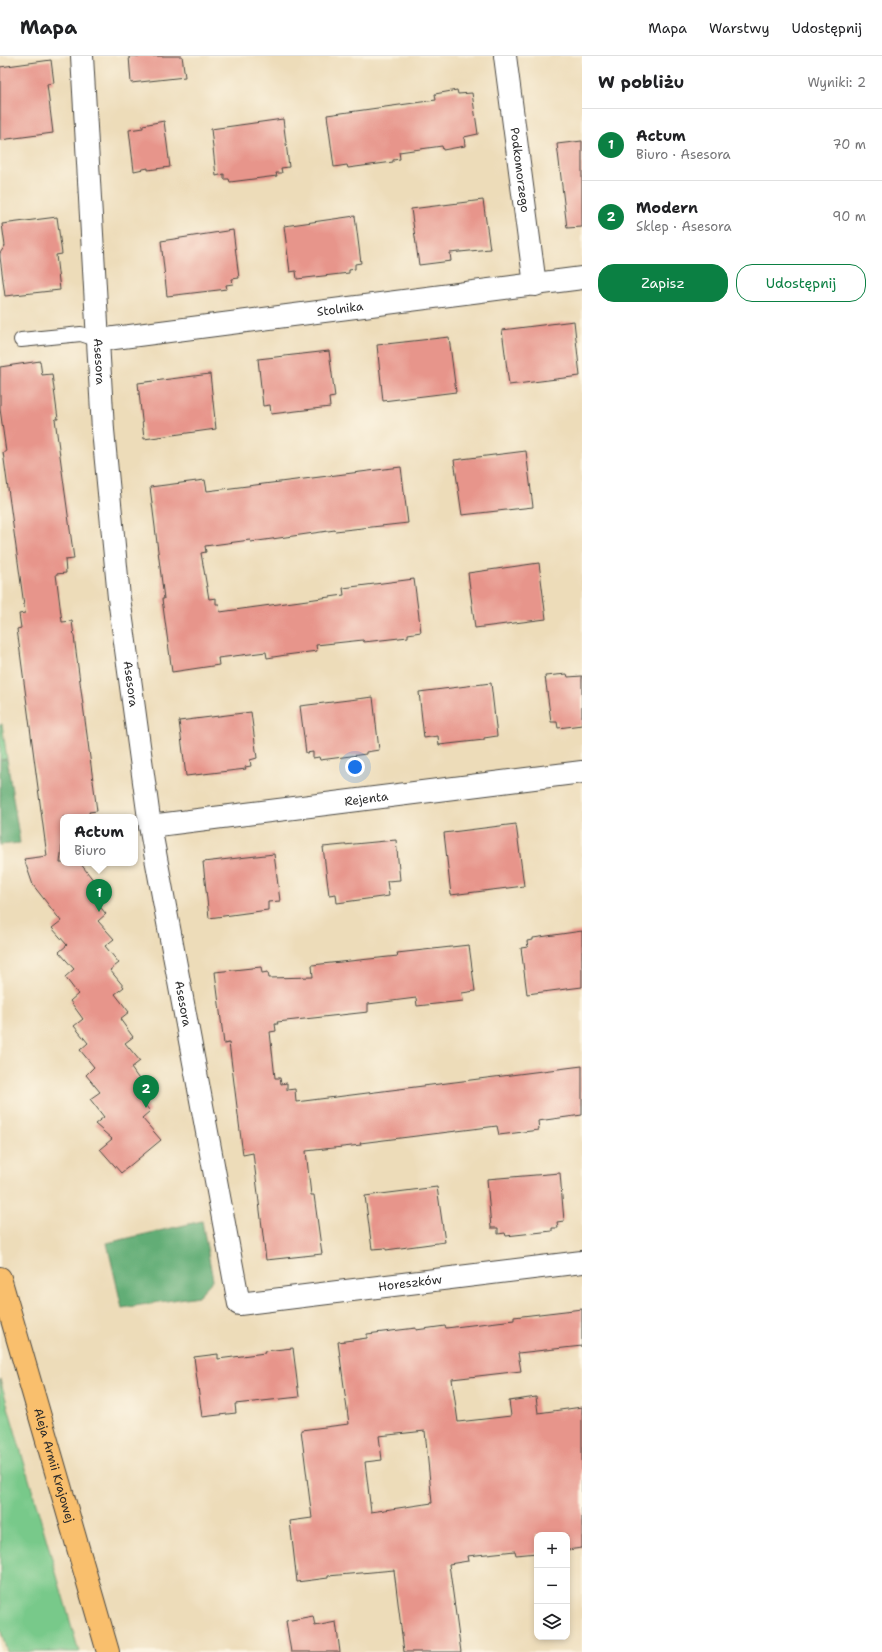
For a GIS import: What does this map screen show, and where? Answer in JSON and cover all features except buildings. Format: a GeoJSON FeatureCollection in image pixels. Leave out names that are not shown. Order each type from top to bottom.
{"type":"FeatureCollection","features":[{"type":"Feature","properties":{"kind":"main road","name":"Aleja Armii Krajowej"},"geometry":{"type":"LineString","coordinates":[[0,1278],[108,1652]]}},
{"type":"Feature","properties":{"kind":"street","name":"Asesora"},"geometry":{"type":"LineString","coordinates":[[82,56],[103,430],[119,598],[150,826],[239,1304]]}},
{"type":"Feature","properties":{"kind":"street","name":"Podkomorzego"},"geometry":{"type":"LineString","coordinates":[[506,56],[535,284]]}},
{"type":"Feature","properties":{"kind":"street","name":"Stolnika"},"geometry":{"type":"LineString","coordinates":[[99,340],[582,278]]}},
{"type":"Feature","properties":{"kind":"street","name":"Rejenta"},"geometry":{"type":"LineString","coordinates":[[150,826],[582,772]]}},
{"type":"Feature","properties":{"kind":"street","name":"Horeszków"},"geometry":{"type":"LineString","coordinates":[[239,1304],[582,1262]]}},
{"type":"Feature","properties":{"kind":"lane"},"geometry":{"type":"LineString","coordinates":[[21,340],[81,334],[99,340]]}},
{"type":"Feature","properties":{"kind":"green space"},"geometry":{"type":"Polygon","coordinates":[[[2,724],[7,759],[0,760],[0,725],[2,724]]]}},
{"type":"Feature","properties":{"kind":"green space"},"geometry":{"type":"Polygon","coordinates":[[[7,759],[20,843],[0,845],[0,760],[7,759]]]}},
{"type":"Feature","properties":{"kind":"green space"},"geometry":{"type":"Polygon","coordinates":[[[202,1221],[213,1280],[198,1296],[122,1308],[107,1243],[202,1221]]]}},
{"type":"Feature","properties":{"kind":"green space"},"geometry":{"type":"Polygon","coordinates":[[[0,1379],[79,1652],[7,1652],[0,1627],[0,1379]]]}},
{"type":"Feature","properties":{"kind":"place","name":"Actum"},"geometry":{"type":"Point","coordinates":[99,912]}},
{"type":"Feature","properties":{"kind":"place","name":"Modern"},"geometry":{"type":"Point","coordinates":[146,1108]}}]}
